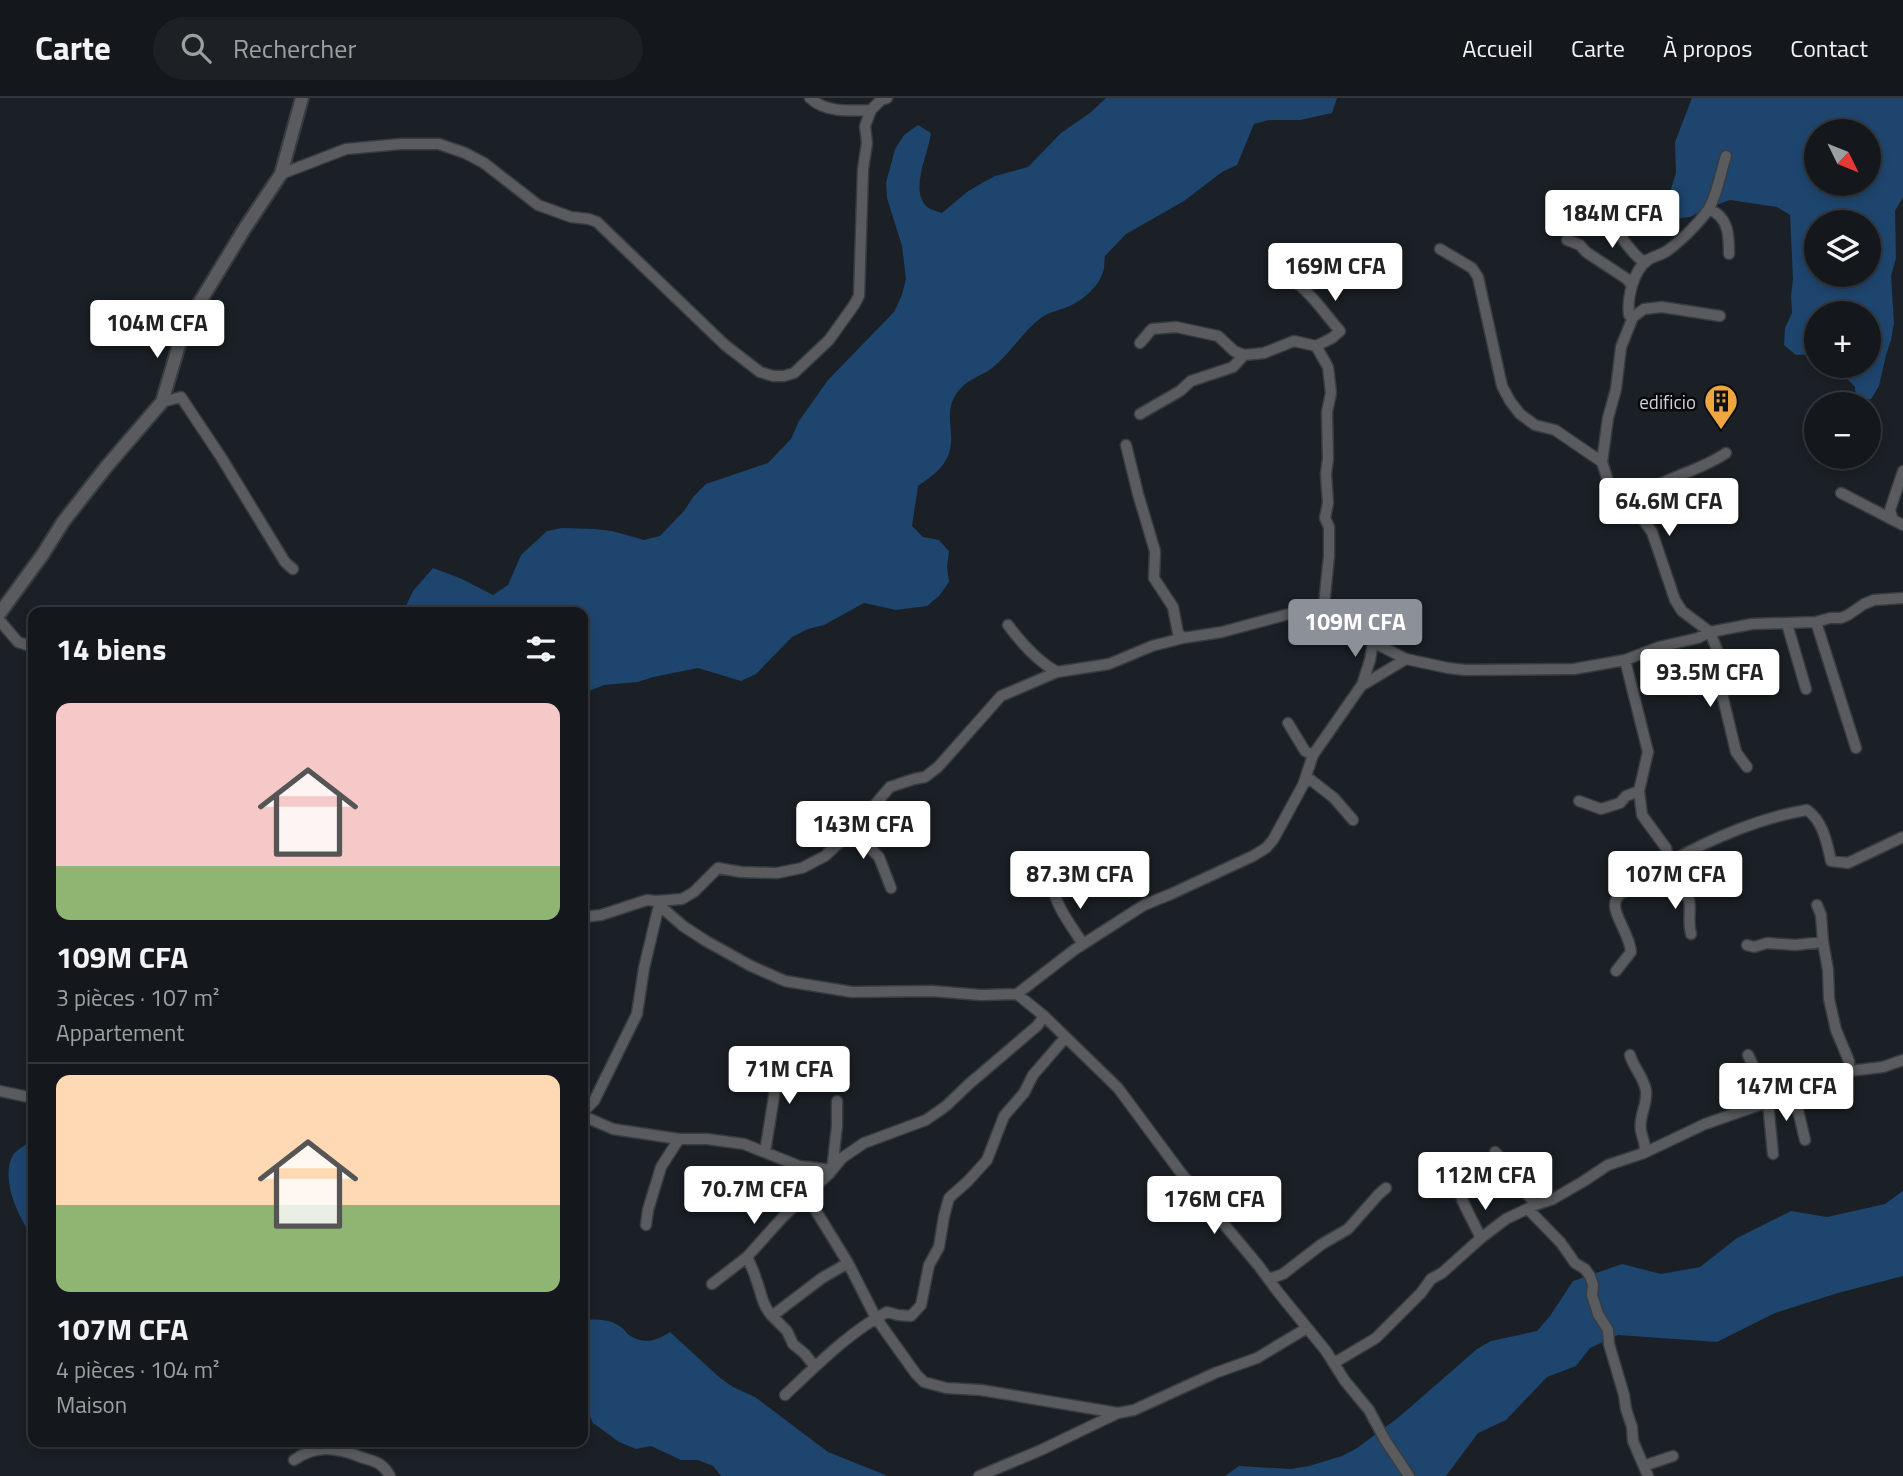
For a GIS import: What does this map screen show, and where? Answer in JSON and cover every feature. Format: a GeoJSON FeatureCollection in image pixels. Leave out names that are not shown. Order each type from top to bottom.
{"type":"FeatureCollection","features":[{"type":"Feature","properties":{"kind":"street"},"geometry":{"type":"LineString","coordinates":[[0,613],[63,522],[162,402],[184,328],[281,174],[302,98]]}},
{"type":"Feature","properties":{"kind":"street"},"geometry":{"type":"LineString","coordinates":[[810,98],[816,104],[835,110],[871,110]]}},
{"type":"Feature","properties":{"kind":"street"},"geometry":{"type":"LineString","coordinates":[[281,174],[346,149],[439,144],[465,153],[484,163],[538,205],[571,217],[597,222],[725,345],[760,372],[784,376],[794,373],[829,340],[859,296],[863,169],[867,143],[865,126],[871,110],[887,98]]}},
{"type":"Feature","properties":{"kind":"street"},"geometry":{"type":"LineString","coordinates":[[1617,216],[1616,226],[1638,258],[1642,261],[1665,253],[1689,233],[1706,212],[1712,202],[1726,156]]}},
{"type":"Feature","properties":{"kind":"street"},"geometry":{"type":"LineString","coordinates":[[1706,212],[1715,211],[1727,226],[1729,254]]}},
{"type":"Feature","properties":{"kind":"street"},"geometry":{"type":"LineString","coordinates":[[1567,240],[1580,245],[1586,252],[1627,279],[1632,286]]}},
{"type":"Feature","properties":{"kind":"street"},"geometry":{"type":"LineString","coordinates":[[1440,249],[1472,268],[1478,277],[1502,386],[1515,408],[1535,425],[1555,430],[1602,462]]}},
{"type":"Feature","properties":{"kind":"street"},"geometry":{"type":"LineString","coordinates":[[1633,317],[1629,315],[1628,305],[1632,286],[1637,272],[1646,260]]}},
{"type":"Feature","properties":{"kind":"street"},"geometry":{"type":"LineString","coordinates":[[1140,343],[1152,329],[1176,327],[1218,336],[1234,351],[1244,355],[1264,353],[1294,341],[1316,346],[1340,331],[1303,286],[1291,279],[1278,282]]}},
{"type":"Feature","properties":{"kind":"street"},"geometry":{"type":"LineString","coordinates":[[1720,316],[1662,307],[1644,309],[1633,317],[1621,347],[1602,462],[1614,493],[1641,517],[1652,532],[1675,600],[1682,611],[1710,632],[1721,660],[1723,698],[1736,752],[1747,767]]}},
{"type":"Feature","properties":{"kind":"street"},"geometry":{"type":"LineString","coordinates":[[1316,346],[1330,372],[1331,393],[1327,412],[1328,503],[1325,518],[1329,527],[1324,605],[1327,613]]}},
{"type":"Feature","properties":{"kind":"street"},"geometry":{"type":"LineString","coordinates":[[1140,414],[1180,391],[1191,381],[1233,368],[1244,355]]}},
{"type":"Feature","properties":{"kind":"street"},"geometry":{"type":"LineString","coordinates":[[162,402],[181,397],[285,562],[293,569]]}},
{"type":"Feature","properties":{"kind":"street"},"geometry":{"type":"LineString","coordinates":[[1126,445],[1155,551],[1154,578],[1173,607],[1178,632],[1183,638]]}},
{"type":"Feature","properties":{"kind":"street"},"geometry":{"type":"LineString","coordinates":[[1629,506],[1635,499],[1661,484],[1726,453]]}},
{"type":"Feature","properties":{"kind":"street"},"geometry":{"type":"LineString","coordinates":[[1898,523],[1890,510],[1903,471]]}},
{"type":"Feature","properties":{"kind":"street"},"geometry":{"type":"LineString","coordinates":[[1841,494],[1898,523]]}},
{"type":"Feature","properties":{"kind":"street"},"geometry":{"type":"LineString","coordinates":[[588,916],[647,900],[657,903],[682,899],[694,892],[718,868],[740,872],[777,873],[802,868],[825,856],[855,828],[890,787],[925,777],[937,767],[1001,696],[1057,673],[1109,664],[1152,646],[1183,638],[1222,632],[1313,610],[1327,613],[1349,624],[1373,642],[1406,659],[1465,670],[1574,669],[1625,660],[1710,632],[1752,624],[1816,622],[1849,615],[1874,600],[1903,598]]}},
{"type":"Feature","properties":{"kind":"street"},"geometry":{"type":"LineString","coordinates":[[0,621],[18,642],[28,645]]}},
{"type":"Feature","properties":{"kind":"street"},"geometry":{"type":"LineString","coordinates":[[1816,622],[1856,748]]}},
{"type":"Feature","properties":{"kind":"street"},"geometry":{"type":"LineString","coordinates":[[1787,624],[1806,689]]}},
{"type":"Feature","properties":{"kind":"street"},"geometry":{"type":"LineString","coordinates":[[1008,625],[1023,645],[1057,673]]}},
{"type":"Feature","properties":{"kind":"street"},"geometry":{"type":"LineString","coordinates":[[1303,785],[1312,755],[1361,687],[1373,642]]}},
{"type":"Feature","properties":{"kind":"street"},"geometry":{"type":"LineString","coordinates":[[1361,687],[1406,659]]}},
{"type":"Feature","properties":{"kind":"street"},"geometry":{"type":"LineString","coordinates":[[1625,660],[1648,752],[1639,791],[1642,815],[1666,848],[1671,871]]}},
{"type":"Feature","properties":{"kind":"street"},"geometry":{"type":"LineString","coordinates":[[1287,723],[1308,754],[1312,755]]}},
{"type":"Feature","properties":{"kind":"street"},"geometry":{"type":"LineString","coordinates":[[657,903],[682,926],[706,941],[785,981],[852,992],[1017,994],[1083,944],[1144,905],[1266,848],[1306,781],[1311,780],[1334,798],[1353,820]]}},
{"type":"Feature","properties":{"kind":"street"},"geometry":{"type":"LineString","coordinates":[[1579,801],[1601,809],[1620,803],[1626,796],[1639,791]]}},
{"type":"Feature","properties":{"kind":"street"},"geometry":{"type":"LineString","coordinates":[[1671,871],[1674,860],[1695,848],[1753,825],[1807,810],[1815,816],[1819,824],[1827,842],[1830,861],[1848,863],[1903,837]]}},
{"type":"Feature","properties":{"kind":"street"},"geometry":{"type":"LineString","coordinates":[[855,828],[859,837],[879,858],[891,888]]}},
{"type":"Feature","properties":{"kind":"street"},"geometry":{"type":"LineString","coordinates":[[1616,971],[1631,952],[1616,910],[1616,901],[1626,890],[1644,886],[1657,872],[1671,871],[1679,876],[1689,897],[1690,934]]}},
{"type":"Feature","properties":{"kind":"street"},"geometry":{"type":"LineString","coordinates":[[1053,882],[1062,910],[1083,944]]}},
{"type":"Feature","properties":{"kind":"street"},"geometry":{"type":"LineString","coordinates":[[588,1108],[594,1101],[636,1014],[657,903]]}},
{"type":"Feature","properties":{"kind":"street"},"geometry":{"type":"LineString","coordinates":[[1817,905],[1821,915],[1829,999],[1836,1030],[1849,1062],[1849,1071]]}},
{"type":"Feature","properties":{"kind":"street"},"geometry":{"type":"LineString","coordinates":[[1747,945],[1754,947],[1767,943],[1795,946],[1822,942]]}},
{"type":"Feature","properties":{"kind":"street"},"geometry":{"type":"LineString","coordinates":[[1017,994],[1044,1016],[1118,1088],[1181,1173],[1326,1351],[1368,1410],[1409,1476]]}},
{"type":"Feature","properties":{"kind":"street"},"geometry":{"type":"LineString","coordinates":[[712,1284],[747,1257],[842,1158],[864,1143],[926,1120],[946,1106],[1037,1026],[1044,1016]]}},
{"type":"Feature","properties":{"kind":"street"},"geometry":{"type":"LineString","coordinates":[[785,1395],[839,1345],[876,1318],[887,1312],[911,1316],[921,1305],[929,1265],[939,1247],[949,1198],[986,1160],[1004,1116],[1024,1093],[1033,1075],[1065,1038]]}},
{"type":"Feature","properties":{"kind":"street"},"geometry":{"type":"LineString","coordinates":[[1630,1055],[1646,1091],[1640,1129],[1645,1143],[1644,1153]]}},
{"type":"Feature","properties":{"kind":"street"},"geometry":{"type":"LineString","coordinates":[[1748,1055],[1767,1093],[1773,1154]]}},
{"type":"Feature","properties":{"kind":"street"},"geometry":{"type":"LineString","coordinates":[[765,1152],[781,1066],[780,1057]]}},
{"type":"Feature","properties":{"kind":"street"},"geometry":{"type":"LineString","coordinates":[[1334,1363],[1376,1338],[1422,1293],[1431,1279],[1442,1273],[1506,1219],[1553,1199],[1608,1165],[1644,1153],[1704,1124],[1793,1094],[1849,1071],[1883,1067],[1903,1060]]}},
{"type":"Feature","properties":{"kind":"street"},"geometry":{"type":"LineString","coordinates":[[0,1091],[28,1097]]}},
{"type":"Feature","properties":{"kind":"street"},"geometry":{"type":"LineString","coordinates":[[1793,1094],[1805,1140]]}},
{"type":"Feature","properties":{"kind":"street"},"geometry":{"type":"LineString","coordinates":[[832,1170],[837,1101]]}},
{"type":"Feature","properties":{"kind":"street"},"geometry":{"type":"LineString","coordinates":[[588,1116],[613,1129],[679,1139],[707,1139],[744,1144],[799,1166],[832,1170]]}},
{"type":"Feature","properties":{"kind":"street"},"geometry":{"type":"LineString","coordinates":[[646,1225],[661,1167],[679,1139]]}},
{"type":"Feature","properties":{"kind":"street"},"geometry":{"type":"LineString","coordinates":[[1496,1152],[1528,1193],[1532,1207],[1576,1263],[1590,1276],[1598,1314],[1608,1330],[1609,1344],[1632,1427],[1633,1441],[1647,1471]]}},
{"type":"Feature","properties":{"kind":"street"},"geometry":{"type":"LineString","coordinates":[[1269,1279],[1283,1274],[1322,1244],[1348,1229],[1386,1188]]}},
{"type":"Feature","properties":{"kind":"street"},"geometry":{"type":"LineString","coordinates":[[810,1191],[816,1211],[848,1263],[876,1318],[924,1382],[946,1388],[981,1390],[1118,1413]]}},
{"type":"Feature","properties":{"kind":"street"},"geometry":{"type":"LineString","coordinates":[[1462,1200],[1481,1238]]}},
{"type":"Feature","properties":{"kind":"street"},"geometry":{"type":"LineString","coordinates":[[747,1257],[765,1307],[787,1331],[793,1344],[815,1367]]}},
{"type":"Feature","properties":{"kind":"street"},"geometry":{"type":"LineString","coordinates":[[772,1316],[822,1278],[848,1263]]}},
{"type":"Feature","properties":{"kind":"street"},"geometry":{"type":"LineString","coordinates":[[979,1476],[1118,1413],[1134,1410],[1215,1373],[1257,1358],[1307,1328]]}},
{"type":"Feature","properties":{"kind":"street"},"geometry":{"type":"LineString","coordinates":[[294,1460],[304,1453],[339,1447]]}},
{"type":"Feature","properties":{"kind":"street"},"geometry":{"type":"LineString","coordinates":[[347,1447],[361,1457],[384,1466],[390,1476]]}},
{"type":"Feature","properties":{"kind":"street"},"geometry":{"type":"LineString","coordinates":[[1647,1471],[1649,1464],[1673,1456]]}},
{"type":"Feature","properties":{"kind":"shaded area"},"geometry":{"type":"Polygon","coordinates":[[[1106,98],[1337,98],[1332,113],[1300,120],[1269,120],[1254,124],[1237,165],[1222,172],[1184,201],[1126,234],[1105,256],[1101,278],[1088,294],[1041,318],[989,370],[964,385],[951,404],[951,441],[946,460],[934,475],[918,486],[912,526],[923,537],[939,540],[949,551],[949,582],[927,606],[896,610],[864,603],[824,625],[792,637],[756,674],[741,681],[698,668],[638,682],[604,685],[588,692],[588,607],[405,607],[413,591],[433,568],[493,595],[508,585],[521,555],[547,531],[562,528],[595,529],[644,540],[660,536],[706,484],[768,463],[791,439],[799,421],[828,380],[894,312],[902,295],[906,279],[902,246],[887,198],[886,183],[895,149],[904,135],[918,125],[931,133],[921,171],[921,199],[926,206],[942,213],[967,192],[995,176],[1028,167],[1061,133],[1106,98]]]}},
{"type":"Feature","properties":{"kind":"shaded area"},"geometry":{"type":"Polygon","coordinates":[[[1692,98],[1903,98],[1903,197],[1895,211],[1896,258],[1891,276],[1894,323],[1881,377],[1881,301],[1804,301],[1804,355],[1796,355],[1784,345],[1785,328],[1792,313],[1790,215],[1777,207],[1730,200],[1690,217],[1674,219],[1666,205],[1676,173],[1675,142],[1692,98]]]}},
{"type":"Feature","properties":{"kind":"shaded area"},"geometry":{"type":"Polygon","coordinates":[[[1846,378],[1881,378],[1875,392],[1855,392],[1855,387],[1846,378]]]}},
{"type":"Feature","properties":{"kind":"shaded area"},"geometry":{"type":"Polygon","coordinates":[[[28,1144],[28,1229],[17,1209],[10,1186],[10,1164],[17,1151],[28,1144]]]}},
{"type":"Feature","properties":{"kind":"shaded area"},"geometry":{"type":"Polygon","coordinates":[[[1903,1191],[1903,1276],[1775,1313],[1717,1342],[1618,1335],[1590,1348],[1576,1366],[1547,1377],[1506,1420],[1478,1433],[1446,1476],[1225,1476],[1239,1466],[1291,1469],[1309,1466],[1342,1456],[1357,1448],[1399,1417],[1477,1349],[1491,1341],[1537,1331],[1573,1281],[1622,1264],[1661,1274],[1700,1267],[1737,1238],[1791,1211],[1827,1217],[1885,1204],[1903,1191]]]}},
{"type":"Feature","properties":{"kind":"shaded area"},"geometry":{"type":"Polygon","coordinates":[[[588,1320],[600,1320],[612,1322],[634,1338],[645,1341],[655,1340],[670,1332],[719,1377],[755,1397],[828,1452],[888,1476],[721,1476],[713,1466],[698,1460],[681,1460],[651,1446],[636,1449],[619,1442],[593,1423],[588,1412],[588,1320]]]}},
{"type":"Feature","properties":{"kind":"place","name":"edificio"},"geometry":{"type":"Point","coordinates":[1721,431]}}]}
